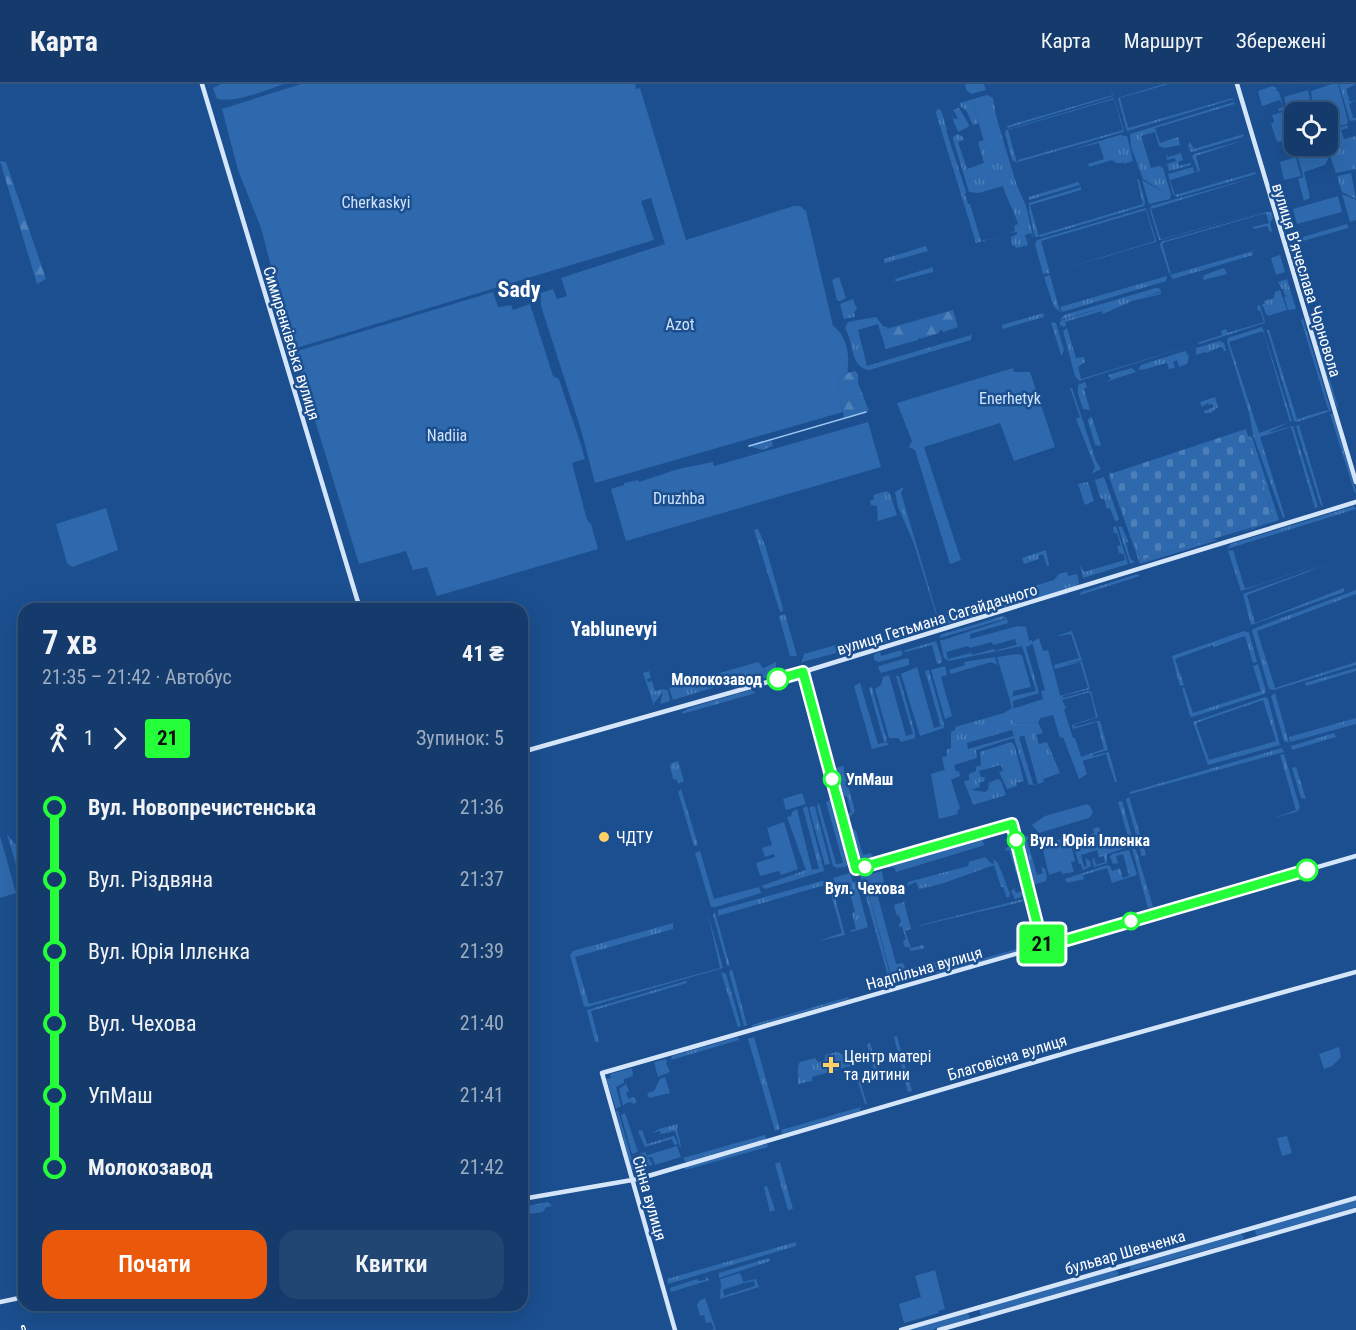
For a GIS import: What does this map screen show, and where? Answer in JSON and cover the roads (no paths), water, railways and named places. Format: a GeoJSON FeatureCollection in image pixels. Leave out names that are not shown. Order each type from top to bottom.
{"type":"FeatureCollection","features":[{"type":"Feature","properties":{"kind":"main road","name":"Симиренківська вулиця"},"geometry":{"type":"LineString","coordinates":[[202,84],[358,603]]}},
{"type":"Feature","properties":{"kind":"main road","name":"вулиця Вʼячеслава Чорновола"},"geometry":{"type":"LineString","coordinates":[[1237,84],[1356,482]]}},
{"type":"Feature","properties":{"kind":"main road","name":"вулиця Гетьмана Сагайдачного"},"geometry":{"type":"LineString","coordinates":[[528,750],[803,672],[1356,502]]}},
{"type":"Feature","properties":{"kind":"main road","name":"Надпільна вулиця"},"geometry":{"type":"LineString","coordinates":[[602,1073],[1356,856]]}},
{"type":"Feature","properties":{"kind":"main road","name":"Благовісна вулиця"},"geometry":{"type":"LineString","coordinates":[[528,1199],[632,1180],[1076,1050],[1356,972]]}},
{"type":"Feature","properties":{"kind":"main road","name":"Сінна вулиця"},"geometry":{"type":"LineString","coordinates":[[602,1073],[675,1330]]}},
{"type":"Feature","properties":{"kind":"main road","name":"бульвар Шевченка"},"geometry":{"type":"LineString","coordinates":[[901,1330],[1356,1198]]}},
{"type":"Feature","properties":{"kind":"main road","name":"бульвар Шевченка"},"geometry":{"type":"LineString","coordinates":[[939,1330],[1356,1210]]}},
{"type":"Feature","properties":{"kind":"main road"},"geometry":{"type":"LineString","coordinates":[[0,1302],[18,1298]]}},
{"type":"Feature","properties":{"kind":"waterway"},"geometry":{"type":"LineString","coordinates":[[749,446],[866,412]]}},
{"type":"Feature","properties":{"kind":"place","name":"Молокозавод"},"geometry":{"type":"Point","coordinates":[778,679]}},
{"type":"Feature","properties":{"kind":"place","name":"УпМаш"},"geometry":{"type":"Point","coordinates":[832,779]}},
{"type":"Feature","properties":{"kind":"place","name":"ЧДТУ"},"geometry":{"type":"Point","coordinates":[604,837]}},
{"type":"Feature","properties":{"kind":"place","name":"Вул. Юрія Іллєнка"},"geometry":{"type":"Point","coordinates":[1016,840]}},
{"type":"Feature","properties":{"kind":"place","name":"Вул. Чехова"},"geometry":{"type":"Point","coordinates":[865,867]}},
{"type":"Feature","properties":{"kind":"place","name":"Центр матері та дитини"},"geometry":{"type":"Point","coordinates":[831,1065]}},
{"type":"Feature","properties":{"kind":"district","name":"Sady"},"geometry":{"type":"Point","coordinates":[519,289]}},
{"type":"Feature","properties":{"kind":"district","name":"Yablunevyi"},"geometry":{"type":"Point","coordinates":[614,629]}},
{"type":"Feature","properties":{"kind":"park label","name":"Cherkaskyi"},"geometry":{"type":"Point","coordinates":[376,202]}},
{"type":"Feature","properties":{"kind":"park label","name":"Azot"},"geometry":{"type":"Point","coordinates":[680,324]}},
{"type":"Feature","properties":{"kind":"park label","name":"Enerhetyk"},"geometry":{"type":"Point","coordinates":[1010,398]}},
{"type":"Feature","properties":{"kind":"park label","name":"Nadiia"},"geometry":{"type":"Point","coordinates":[447,435]}},
{"type":"Feature","properties":{"kind":"park label","name":"Druzhba"},"geometry":{"type":"Point","coordinates":[679,498]}}]}
